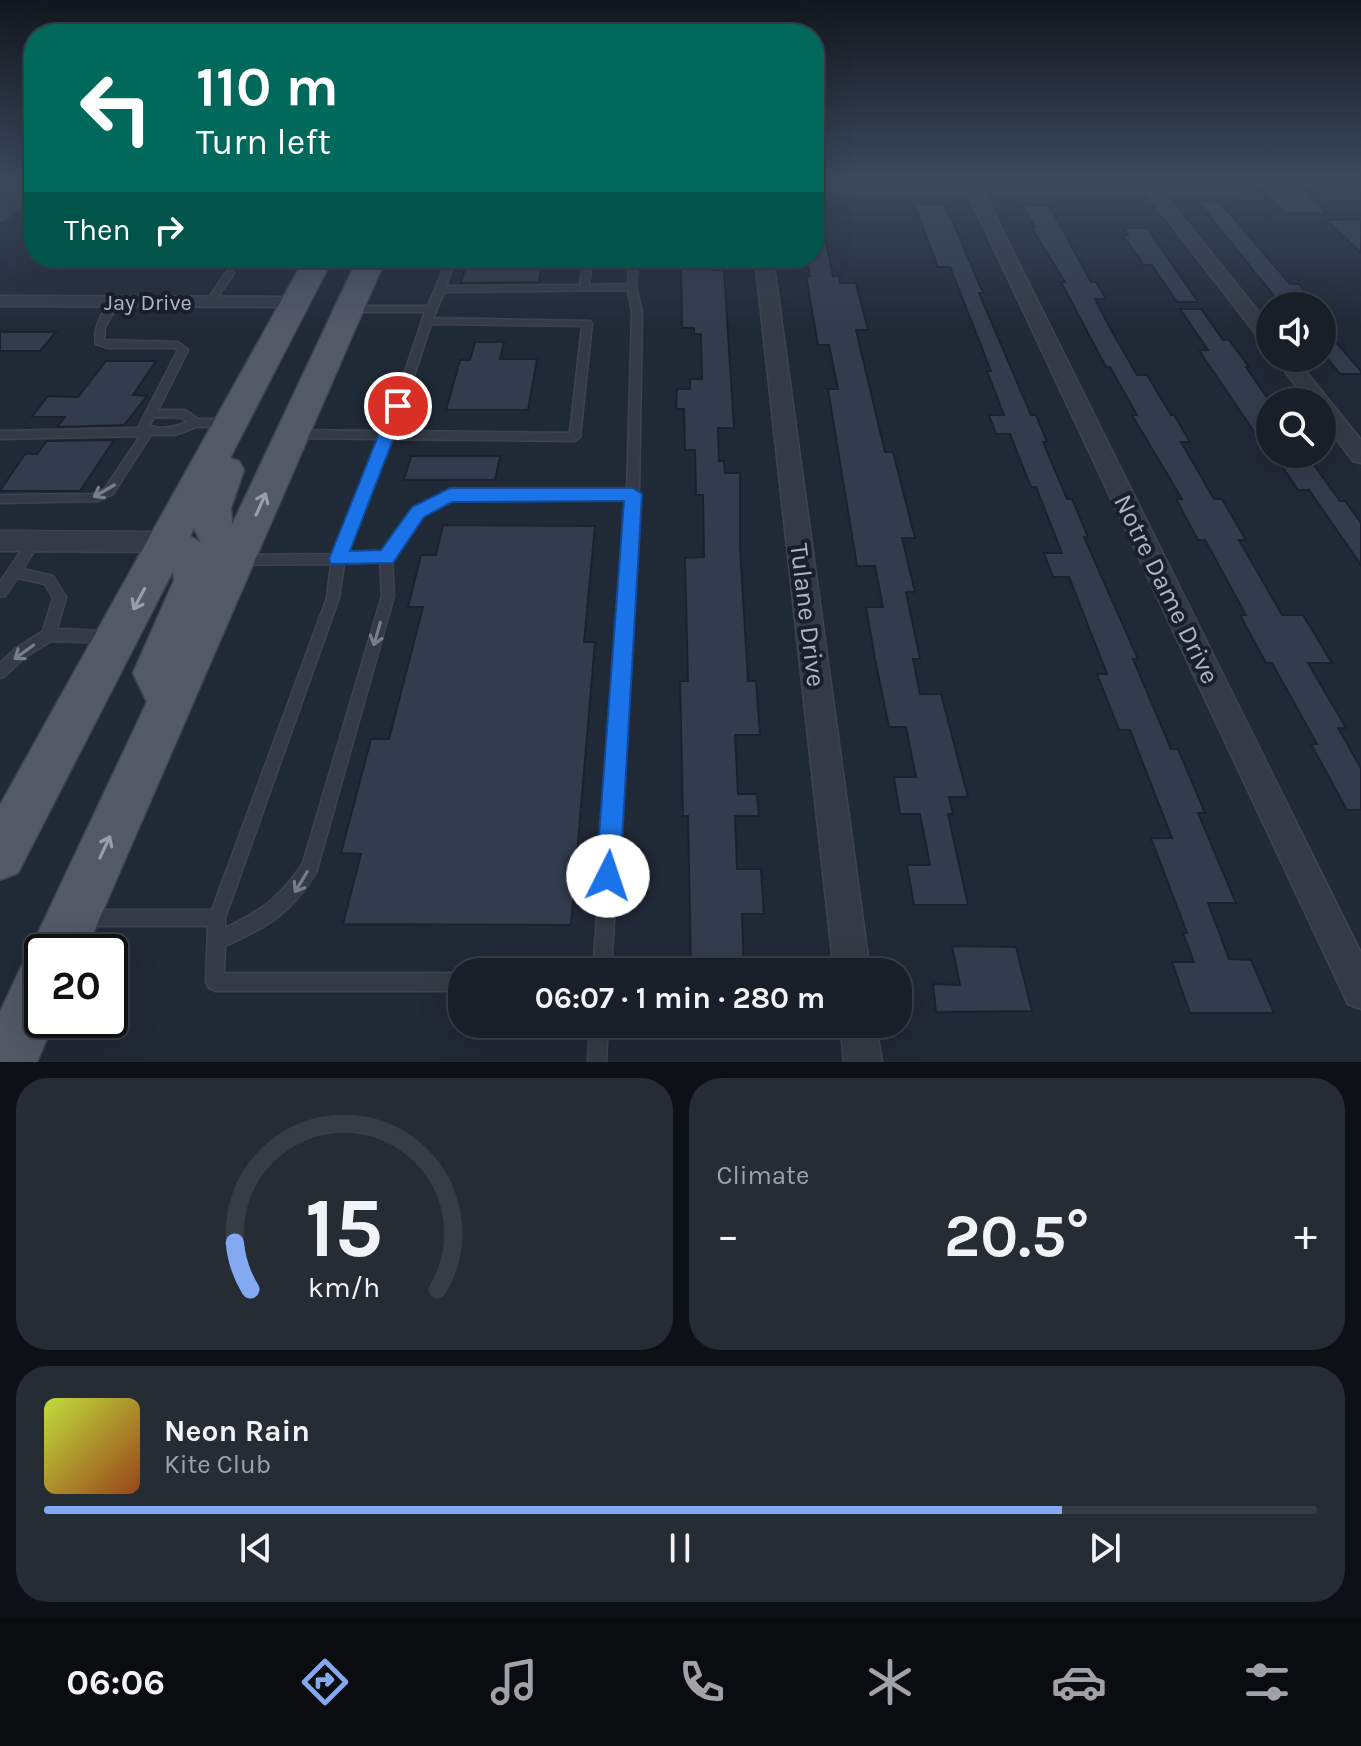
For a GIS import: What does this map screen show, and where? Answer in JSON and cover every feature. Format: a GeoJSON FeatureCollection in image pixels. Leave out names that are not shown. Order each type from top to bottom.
{"type":"FeatureCollection","features":[{"type":"Feature","properties":{"kind":"main road"},"geometry":{"type":"LineString","coordinates":[[236,560],[219,545],[212,533],[217,493],[246,421],[260,373],[314,268]]}},
{"type":"Feature","properties":{"kind":"main road"},"geometry":{"type":"LineString","coordinates":[[65,934],[367,268]]}},
{"type":"Feature","properties":{"kind":"main road"},"geometry":{"type":"LineString","coordinates":[[0,855],[170,542],[214,423],[260,373]]}},
{"type":"Feature","properties":{"kind":"main road"},"geometry":{"type":"LineString","coordinates":[[170,542],[190,556],[194,580],[155,673],[171,703]]}},
{"type":"Feature","properties":{"kind":"main road"},"geometry":{"type":"LineString","coordinates":[[7,1062],[24,1025]]}},
{"type":"Feature","properties":{"kind":"street","name":"Notre Dame Drive"},"geometry":{"type":"LineString","coordinates":[[994,231],[1361,991]]}},
{"type":"Feature","properties":{"kind":"street"},"geometry":{"type":"LineString","coordinates":[[1185,231],[1256,321]]}},
{"type":"Feature","properties":{"kind":"street","name":"Tulane Drive"},"geometry":{"type":"LineString","coordinates":[[765,268],[850,958]]}},
{"type":"Feature","properties":{"kind":"street","name":"Jay Drive"},"geometry":{"type":"LineString","coordinates":[[0,301],[296,302]]}},
{"type":"Feature","properties":{"kind":"street"},"geometry":{"type":"LineString","coordinates":[[1296,372],[1308,388]]}},
{"type":"Feature","properties":{"kind":"street"},"geometry":{"type":"LineString","coordinates":[[1336,423],[1361,455]]}},
{"type":"Feature","properties":{"kind":"street"},"geometry":{"type":"LineString","coordinates":[[0,541],[170,542]]}},
{"type":"Feature","properties":{"kind":"street"},"geometry":{"type":"LineString","coordinates":[[860,1038],[863,1062]]}},
{"type":"Feature","properties":{"kind":"lane"},"geometry":{"type":"LineString","coordinates":[[448,268],[431,309],[389,435],[338,559],[333,598],[217,918],[215,982],[448,982]]}},
{"type":"Feature","properties":{"kind":"lane"},"geometry":{"type":"LineString","coordinates":[[584,288],[587,268]]}},
{"type":"Feature","properties":{"kind":"lane"},"geometry":{"type":"LineString","coordinates":[[603,958],[633,494],[637,312],[632,287],[633,268]]}},
{"type":"Feature","properties":{"kind":"lane"},"geometry":{"type":"LineString","coordinates":[[210,302],[230,273]]}},
{"type":"Feature","properties":{"kind":"lane"},"geometry":{"type":"LineString","coordinates":[[441,289],[632,287]]}},
{"type":"Feature","properties":{"kind":"lane"},"geometry":{"type":"LineString","coordinates":[[0,499],[94,498],[109,491],[146,430],[151,413],[183,350],[178,345],[108,345],[99,342],[100,327],[115,301]]}},
{"type":"Feature","properties":{"kind":"lane"},"geometry":{"type":"LineString","coordinates":[[349,309],[431,309]]}},
{"type":"Feature","properties":{"kind":"lane"},"geometry":{"type":"LineString","coordinates":[[293,434],[575,437],[587,323],[427,321]]}},
{"type":"Feature","properties":{"kind":"lane"},"geometry":{"type":"LineString","coordinates":[[151,413],[185,414],[214,423]]}},
{"type":"Feature","properties":{"kind":"lane"},"geometry":{"type":"LineString","coordinates":[[0,435],[175,431],[214,423]]}},
{"type":"Feature","properties":{"kind":"lane"},"geometry":{"type":"LineString","coordinates":[[216,941],[269,916],[292,897],[310,867],[388,596],[386,557],[418,512],[450,495],[633,494]]}},
{"type":"Feature","properties":{"kind":"lane"},"geometry":{"type":"LineString","coordinates":[[0,592],[34,541]]}},
{"type":"Feature","properties":{"kind":"lane"},"geometry":{"type":"LineString","coordinates":[[236,560],[386,557]]}},
{"type":"Feature","properties":{"kind":"lane"},"geometry":{"type":"LineString","coordinates":[[14,572],[49,580],[60,597],[49,635]]}},
{"type":"Feature","properties":{"kind":"lane"},"geometry":{"type":"LineString","coordinates":[[0,672],[20,653],[49,635],[118,637]]}},
{"type":"Feature","properties":{"kind":"lane"},"geometry":{"type":"LineString","coordinates":[[74,934],[217,918]]}},
{"type":"Feature","properties":{"kind":"lane"},"geometry":{"type":"LineString","coordinates":[[597,1062],[598,1038]]}},
{"type":"Feature","properties":{"kind":"building"},"geometry":{"type":"Polygon","coordinates":[[[924,231],[957,231],[983,293],[979,293],[1031,415],[1036,415],[1047,442],[1043,442],[1067,499],[1072,499],[1088,537],[1084,537],[1138,659],[1133,659],[1171,749],[1178,749],[1205,813],[1198,813],[1236,903],[1208,903],[1229,959],[1251,960],[1274,1013],[1190,1013],[1172,962],[1194,962],[1183,933],[1187,933],[1151,838],[1172,838],[1130,730],[1119,730],[1097,674],[1107,674],[1069,577],[1053,577],[1044,553],[1062,553],[1036,487],[1031,487],[1010,434],[996,434],[989,415],[1004,415],[987,371],[991,371],[950,267],[938,267],[924,231]]]}},
{"type":"Feature","properties":{"kind":"building"},"geometry":{"type":"Polygon","coordinates":[[[1033,231],[1063,231],[1091,282],[1096,282],[1106,299],[1095,299],[1110,328],[1137,375],[1147,375],[1171,415],[1174,415],[1190,442],[1181,442],[1214,499],[1222,499],[1246,540],[1239,540],[1282,615],[1303,615],[1332,663],[1308,663],[1346,728],[1338,728],[1361,768],[1361,810],[1347,810],[1311,744],[1317,744],[1272,663],[1266,663],[1240,615],[1246,615],[1205,540],[1198,540],[1176,499],[1182,499],[1132,415],[1137,415],[1110,367],[1106,367],[1061,282],[1065,282],[1033,231]]]}},
{"type":"Feature","properties":{"kind":"building"},"geometry":{"type":"Polygon","coordinates":[[[1125,231],[1149,231],[1198,302],[1177,302],[1152,265],[1144,265],[1123,235],[1128,235],[1125,231]]]}},
{"type":"Feature","properties":{"kind":"building"},"geometry":{"type":"Polygon","coordinates":[[[1221,231],[1244,231],[1290,284],[1299,284],[1306,292],[1271,292],[1221,231]]]}},
{"type":"Feature","properties":{"kind":"building"},"geometry":{"type":"Polygon","coordinates":[[[1338,231],[1361,231],[1361,253],[1338,231]]]}},
{"type":"Feature","properties":{"kind":"building"},"geometry":{"type":"Polygon","coordinates":[[[824,233],[833,276],[839,276],[840,283],[856,283],[868,330],[856,330],[885,452],[893,452],[915,538],[902,538],[915,592],[906,592],[920,659],[913,659],[920,694],[941,694],[968,797],[949,797],[953,814],[948,814],[968,905],[914,905],[907,865],[930,865],[920,814],[900,814],[894,777],[916,777],[906,727],[889,727],[866,607],[883,607],[875,566],[857,566],[828,389],[838,389],[829,345],[818,345],[806,276],[810,276],[808,268],[824,268],[824,233]]]}},
{"type":"Feature","properties":{"kind":"building"},"geometry":{"type":"Polygon","coordinates":[[[465,268],[541,268],[539,282],[461,283],[465,268]]]}},
{"type":"Feature","properties":{"kind":"building"},"geometry":{"type":"Polygon","coordinates":[[[681,268],[724,270],[734,428],[718,428],[719,461],[724,461],[725,473],[740,473],[740,546],[748,681],[756,681],[760,735],[735,735],[738,794],[757,794],[759,816],[735,816],[737,869],[761,869],[764,914],[742,914],[744,958],[691,958],[688,816],[683,816],[680,681],[688,681],[685,558],[704,557],[703,495],[696,495],[695,450],[685,450],[684,409],[676,409],[677,389],[690,389],[690,379],[702,379],[701,334],[694,334],[694,328],[682,328],[681,268]]]}},
{"type":"Feature","properties":{"kind":"building"},"geometry":{"type":"Polygon","coordinates":[[[1180,309],[1201,309],[1223,340],[1229,340],[1249,367],[1246,367],[1260,388],[1256,388],[1256,434],[1200,350],[1208,350],[1180,309]]]}},
{"type":"Feature","properties":{"kind":"building"},"geometry":{"type":"Polygon","coordinates":[[[0,332],[56,332],[40,351],[0,351],[0,332]]]}},
{"type":"Feature","properties":{"kind":"building"},"geometry":{"type":"Polygon","coordinates":[[[475,342],[504,342],[500,359],[537,359],[528,410],[446,410],[460,360],[470,360],[475,342]]]}},
{"type":"Feature","properties":{"kind":"building"},"geometry":{"type":"Polygon","coordinates":[[[1336,342],[1361,371],[1361,374],[1340,374],[1336,369],[1336,342]]]}},
{"type":"Feature","properties":{"kind":"building"},"geometry":{"type":"Polygon","coordinates":[[[106,361],[156,361],[133,395],[147,396],[124,425],[57,427],[65,417],[32,417],[48,396],[78,397],[106,361]]]}},
{"type":"Feature","properties":{"kind":"building"},"geometry":{"type":"Polygon","coordinates":[[[114,440],[80,491],[0,491],[25,454],[37,454],[47,441],[114,440]]]}},
{"type":"Feature","properties":{"kind":"building"},"geometry":{"type":"Polygon","coordinates":[[[411,456],[500,456],[495,480],[404,480],[411,456]]]}},
{"type":"Feature","properties":{"kind":"building"},"geometry":{"type":"Polygon","coordinates":[[[1283,468],[1316,468],[1340,501],[1345,501],[1361,523],[1361,565],[1309,490],[1298,490],[1283,468]]]}},
{"type":"Feature","properties":{"kind":"building"},"geometry":{"type":"Polygon","coordinates":[[[443,525],[595,526],[584,642],[595,642],[571,925],[343,924],[361,854],[341,853],[371,739],[389,739],[423,607],[408,607],[421,555],[436,555],[443,525]]]}},
{"type":"Feature","properties":{"kind":"building"},"geometry":{"type":"Polygon","coordinates":[[[952,946],[1016,947],[1032,1011],[936,1012],[933,984],[960,985],[952,946]]]}},
{"type":"Feature","properties":{"kind":"route"},"geometry":{"type":"LineString","coordinates":[[398,406],[338,559],[386,557],[418,512],[450,495],[633,494],[608,876]]}}]}
